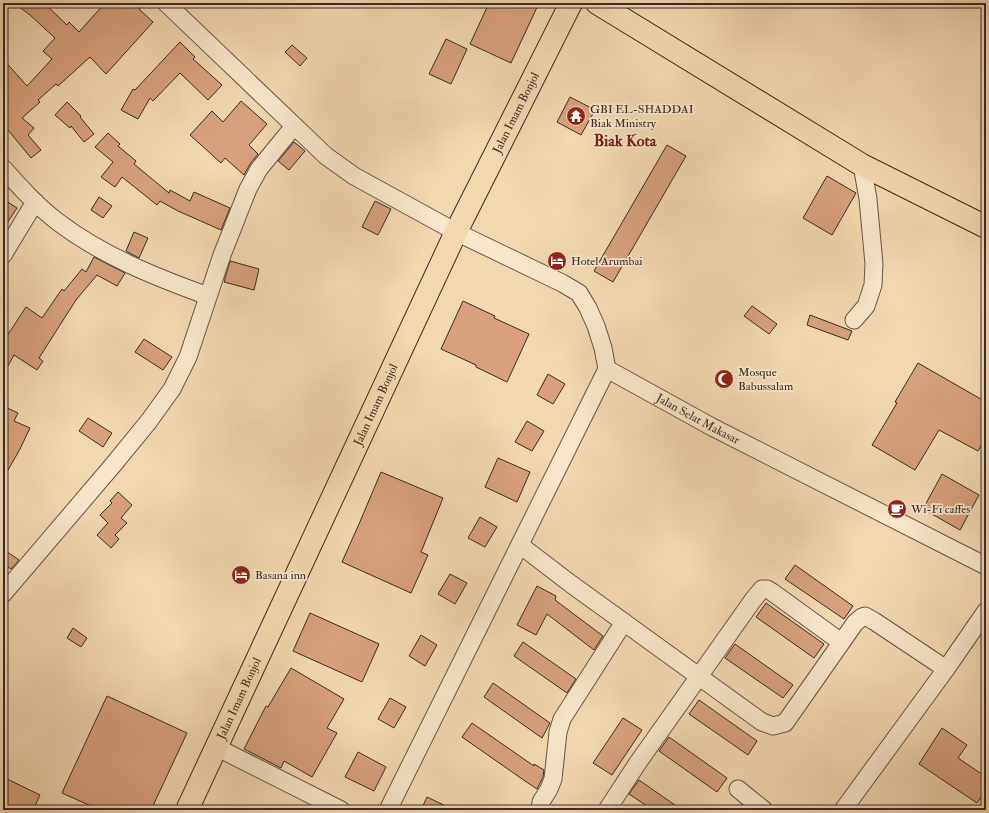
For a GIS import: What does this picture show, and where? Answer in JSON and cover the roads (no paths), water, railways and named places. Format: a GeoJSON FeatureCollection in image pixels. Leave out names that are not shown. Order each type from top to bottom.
{"type":"FeatureCollection","features":[{"type":"Feature","properties":{"kind":"main road","name":"Jalan Imam Bonjol"},"geometry":{"type":"LineString","coordinates":[[187,810],[456,232],[571,3]]}},
{"type":"Feature","properties":{"kind":"main road"},"geometry":{"type":"LineString","coordinates":[[597,3],[862,165],[984,230]]}},
{"type":"Feature","properties":{"kind":"street"},"geometry":{"type":"LineString","coordinates":[[166,3],[326,156],[354,176],[456,232],[579,293],[596,326],[603,348],[607,369],[388,810]]}},
{"type":"Feature","properties":{"kind":"street"},"geometry":{"type":"LineString","coordinates":[[3,594],[113,466],[149,422],[172,389],[188,357],[222,255],[248,190],[259,169],[294,126]]}},
{"type":"Feature","properties":{"kind":"street"},"geometry":{"type":"LineString","coordinates":[[854,320],[866,306],[873,285],[874,264],[868,199],[862,165]]}},
{"type":"Feature","properties":{"kind":"street"},"geometry":{"type":"LineString","coordinates":[[3,168],[35,202],[58,222],[81,238],[134,268],[208,296]]}},
{"type":"Feature","properties":{"kind":"street"},"geometry":{"type":"LineString","coordinates":[[3,255],[35,202]]}},
{"type":"Feature","properties":{"kind":"street","name":"Jalan Selat Makasar"},"geometry":{"type":"LineString","coordinates":[[607,369],[712,427],[986,566]]}},
{"type":"Feature","properties":{"kind":"street"},"geometry":{"type":"LineString","coordinates":[[520,545],[762,722],[774,726],[786,723],[855,623],[865,616],[946,669]]}},
{"type":"Feature","properties":{"kind":"street"},"geometry":{"type":"LineString","coordinates":[[607,810],[637,764],[762,589],[767,589],[772,592],[841,642]]}},
{"type":"Feature","properties":{"kind":"street"},"geometry":{"type":"LineString","coordinates":[[843,810],[946,669],[986,610]]}},
{"type":"Feature","properties":{"kind":"street"},"geometry":{"type":"LineString","coordinates":[[540,810],[541,802],[553,779],[558,732],[562,719],[624,622]]}},
{"type":"Feature","properties":{"kind":"street"},"geometry":{"type":"LineString","coordinates":[[216,747],[341,810]]}},
{"type":"Feature","properties":{"kind":"street"},"geometry":{"type":"LineString","coordinates":[[738,789],[764,810]]}},
{"type":"Feature","properties":{"kind":"place","name":"GBI EL-SHADDAI Biak Ministry"},"geometry":{"type":"Point","coordinates":[576,116]}},
{"type":"Feature","properties":{"kind":"place","name":"Hotel Arumbai"},"geometry":{"type":"Point","coordinates":[557,261]}},
{"type":"Feature","properties":{"kind":"place","name":"Mosque Babussalam"},"geometry":{"type":"Point","coordinates":[724,379]}},
{"type":"Feature","properties":{"kind":"place","name":"Wi-Fi caffes"},"geometry":{"type":"Point","coordinates":[897,509]}},
{"type":"Feature","properties":{"kind":"place","name":"Basana inn"},"geometry":{"type":"Point","coordinates":[241,575]}},
{"type":"Feature","properties":{"kind":"district","name":"Biak Kota"},"geometry":{"type":"Point","coordinates":[625,141]}}]}
